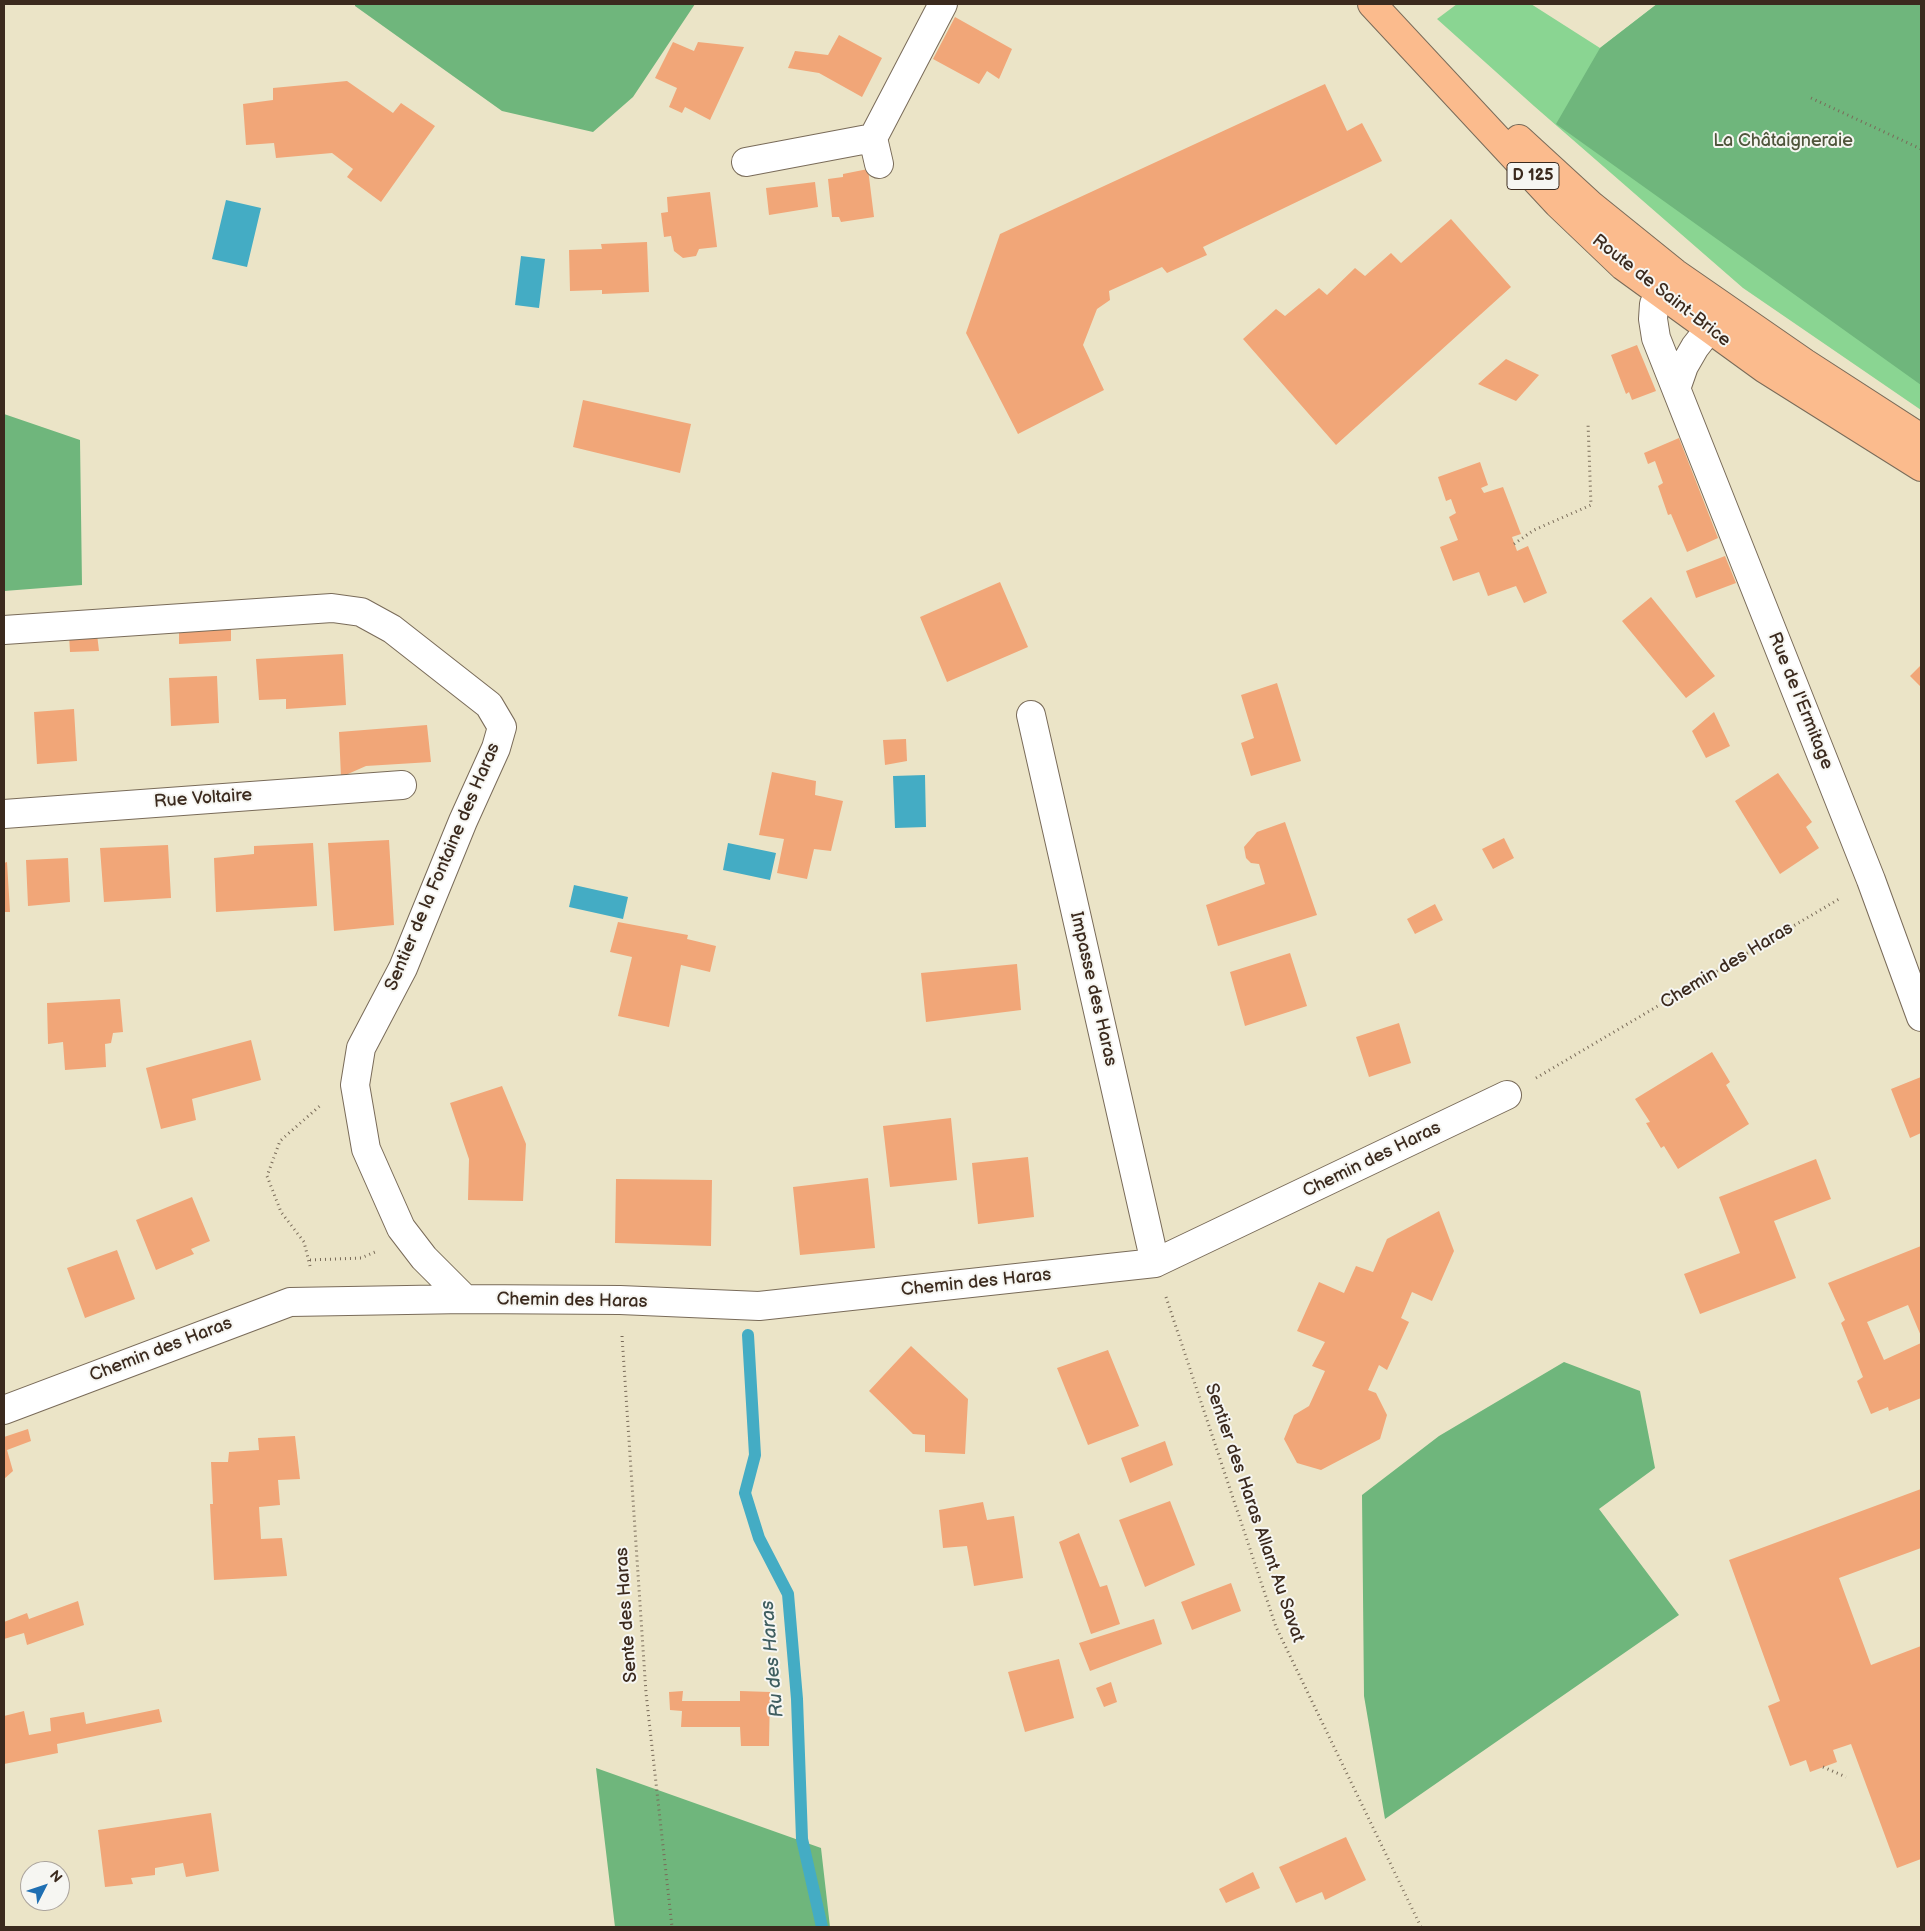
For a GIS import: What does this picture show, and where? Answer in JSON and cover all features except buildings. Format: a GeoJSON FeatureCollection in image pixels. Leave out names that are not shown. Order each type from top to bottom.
{"type":"FeatureCollection","features":[{"type":"Feature","properties":{"kind":"main road","name":"Route de Saint-Brice"},"geometry":{"type":"LineString","coordinates":[[1372,4],[1558,204],[1623,266],[1726,308],[1805,363],[1921,438]]}},
{"type":"Feature","properties":{"kind":"main road","name":"Route de Saint-Brice"},"geometry":{"type":"LineString","coordinates":[[1667,283],[1709,330],[1812,400],[1921,467]]}},
{"type":"Feature","properties":{"kind":"street"},"geometry":{"type":"LineString","coordinates":[[879,164],[873,138],[943,4]]}},
{"type":"Feature","properties":{"kind":"street"},"geometry":{"type":"LineString","coordinates":[[746,162],[873,138]]}},
{"type":"Feature","properties":{"kind":"street","name":"Rue de l'Ermitage"},"geometry":{"type":"LineString","coordinates":[[1667,283],[1654,304],[1653,319],[1656,338],[1677,386],[1871,880],[1921,1017]]}},
{"type":"Feature","properties":{"kind":"street"},"geometry":{"type":"LineString","coordinates":[[1677,386],[1684,366],[1695,347],[1726,308]]}},
{"type":"Feature","properties":{"kind":"street","name":"Sentier de la Fontaine des Haras"},"geometry":{"type":"LineString","coordinates":[[4,630],[332,608],[361,612],[392,629],[490,705],[502,727],[496,748],[463,821],[403,968],[362,1048],[355,1085],[366,1150],[401,1228],[424,1258],[465,1299]]}},
{"type":"Feature","properties":{"kind":"street","name":"Impasse des Haras"},"geometry":{"type":"LineString","coordinates":[[1031,715],[1155,1263]]}},
{"type":"Feature","properties":{"kind":"street","name":"Rue Voltaire"},"geometry":{"type":"LineString","coordinates":[[4,814],[402,785]]}},
{"type":"Feature","properties":{"kind":"street","name":"Chemin des Haras"},"geometry":{"type":"LineString","coordinates":[[4,1410],[290,1302],[465,1299],[620,1300],[759,1306],[1155,1263],[1507,1095]]}},
{"type":"Feature","properties":{"kind":"path"},"geometry":{"type":"LineString","coordinates":[[1811,98],[1921,149]]}},
{"type":"Feature","properties":{"kind":"path"},"geometry":{"type":"LineString","coordinates":[[1514,544],[1534,530],[1591,505],[1588,423]]}},
{"type":"Feature","properties":{"kind":"path","name":"Chemin des Haras"},"geometry":{"type":"LineString","coordinates":[[1507,1095],[1871,880]]}},
{"type":"Feature","properties":{"kind":"path"},"geometry":{"type":"LineString","coordinates":[[290,1302],[311,1264],[304,1242],[281,1212],[267,1176],[280,1140],[320,1105],[355,1085]]}},
{"type":"Feature","properties":{"kind":"path"},"geometry":{"type":"LineString","coordinates":[[310,1260],[360,1258],[380,1250],[401,1228]]}},
{"type":"Feature","properties":{"kind":"path","name":"Sentier des Haras Allant Au Savat"},"geometry":{"type":"LineString","coordinates":[[1155,1263],[1276,1627],[1421,1927]]}},
{"type":"Feature","properties":{"kind":"path","name":"Sente des Haras"},"geometry":{"type":"LineString","coordinates":[[620,1300],[646,1693],[672,1927]]}},
{"type":"Feature","properties":{"kind":"path"},"geometry":{"type":"LineString","coordinates":[[1823,1767],[1846,1777]]}},
{"type":"Feature","properties":{"kind":"green space"},"geometry":{"type":"Polygon","coordinates":[[[355,4],[695,4],[633,97],[593,132],[502,111],[355,6],[355,4]]]}},
{"type":"Feature","properties":{"kind":"green space","name":"La Châtaigneraie"},"geometry":{"type":"Polygon","coordinates":[[[1457,4],[1531,4],[1600,48],[1657,4],[1921,4],[1921,410],[1743,288],[1534,106],[1437,19],[1457,4]]]}},
{"type":"Feature","properties":{"kind":"green space","name":"La Châtaigneraie"},"geometry":{"type":"Polygon","coordinates":[[[1657,4],[1921,4],[1921,385],[1556,124],[1600,48],[1657,4]]]}},
{"type":"Feature","properties":{"kind":"green space"},"geometry":{"type":"Polygon","coordinates":[[[4,414],[80,440],[82,585],[4,591],[4,414]]]}},
{"type":"Feature","properties":{"kind":"green space"},"geometry":{"type":"Polygon","coordinates":[[[1564,1362],[1640,1391],[1655,1468],[1599,1509],[1679,1615],[1385,1819],[1364,1696],[1362,1495],[1439,1436],[1564,1362]]]}},
{"type":"Feature","properties":{"kind":"green space"},"geometry":{"type":"Polygon","coordinates":[[[596,1768],[821,1848],[830,1927],[615,1927],[596,1768]]]}},
{"type":"Feature","properties":{"kind":"water"},"geometry":{"type":"Polygon","coordinates":[[[226,200],[261,208],[247,267],[212,259],[226,200]]]}},
{"type":"Feature","properties":{"kind":"water"},"geometry":{"type":"Polygon","coordinates":[[[521,256],[545,259],[539,308],[515,305],[521,256]]]}},
{"type":"Feature","properties":{"kind":"water"},"geometry":{"type":"Polygon","coordinates":[[[925,775],[926,827],[895,828],[893,776],[925,775]]]}},
{"type":"Feature","properties":{"kind":"water"},"geometry":{"type":"Polygon","coordinates":[[[728,843],[776,853],[770,880],[723,870],[728,843]]]}},
{"type":"Feature","properties":{"kind":"water"},"geometry":{"type":"Polygon","coordinates":[[[574,885],[628,897],[623,919],[569,907],[574,885]]]}},
{"type":"Feature","properties":{"kind":"waterway","name":"Ru des Haras"},"geometry":{"type":"LineString","coordinates":[[748,1335],[755,1455],[745,1493],[759,1538],[788,1594],[797,1699],[802,1839],[822,1927]]}}]}
